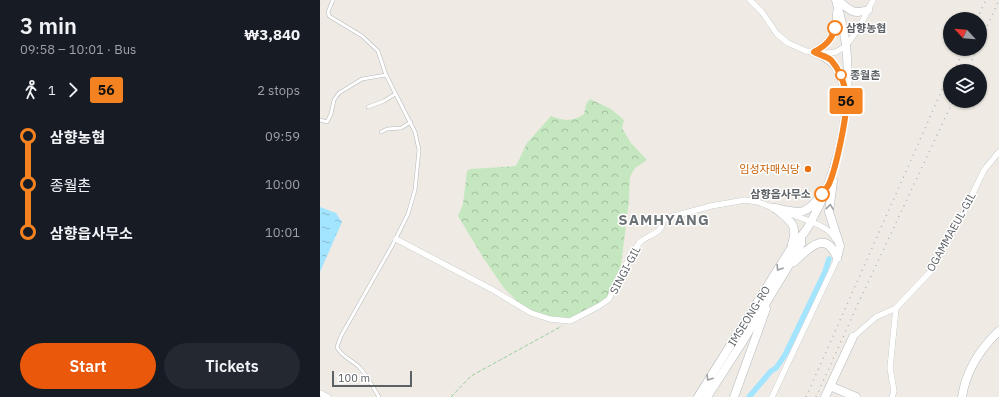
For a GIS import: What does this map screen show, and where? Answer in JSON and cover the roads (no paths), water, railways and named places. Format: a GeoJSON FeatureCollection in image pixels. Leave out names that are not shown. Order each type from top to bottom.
{"type":"FeatureCollection","features":[{"type":"Feature","properties":{"kind":"main road"},"geometry":{"type":"LineString","coordinates":[[814,52],[827,43],[834,34],[837,16],[837,0]]}},
{"type":"Feature","properties":{"kind":"main road"},"geometry":{"type":"LineString","coordinates":[[837,0],[852,12],[862,12],[868,10]]}},
{"type":"Feature","properties":{"kind":"main road","name":"IMSEONG-RO"},"geometry":{"type":"LineString","coordinates":[[707,397],[743,341],[801,244],[802,237],[811,222],[828,185],[835,164],[842,135],[848,77],[846,46],[837,0]]}},
{"type":"Feature","properties":{"kind":"main road"},"geometry":{"type":"LineString","coordinates":[[814,52],[827,57],[836,67],[841,75],[846,95]]}},
{"type":"Feature","properties":{"kind":"main road"},"geometry":{"type":"LineString","coordinates":[[835,164],[829,212],[840,246],[837,258]]}},
{"type":"Feature","properties":{"kind":"main road"},"geometry":{"type":"LineString","coordinates":[[774,208],[796,212],[808,210],[828,185]]}},
{"type":"Feature","properties":{"kind":"main road"},"geometry":{"type":"LineString","coordinates":[[774,208],[790,221],[794,227],[795,233],[791,249]]}},
{"type":"Feature","properties":{"kind":"main road","name":"IMSEONG-RO"},"geometry":{"type":"LineString","coordinates":[[698,397],[795,242],[802,237]]}},
{"type":"Feature","properties":{"kind":"main road"},"geometry":{"type":"LineString","coordinates":[[787,268],[810,247],[820,243],[824,243],[832,248],[837,258]]}},
{"type":"Feature","properties":{"kind":"main road","name":"IMSEONG-RO"},"geometry":{"type":"LineString","coordinates":[[734,397],[773,291]]}},
{"type":"Feature","properties":{"kind":"main road"},"geometry":{"type":"LineString","coordinates":[[962,397],[963,387],[970,369],[982,350],[999,331]]}},
{"type":"Feature","properties":{"kind":"main road","name":"OGAMMAEUL-GIL"},"geometry":{"type":"LineString","coordinates":[[826,397],[853,337]]}},
{"type":"Feature","properties":{"kind":"main road"},"geometry":{"type":"LineString","coordinates":[[830,386],[856,397]]}},
{"type":"Feature","properties":{"kind":"street"},"geometry":{"type":"LineString","coordinates":[[750,0],[762,12],[775,31],[783,39],[799,48],[814,52],[836,52],[846,46],[859,28],[873,0]]}},
{"type":"Feature","properties":{"kind":"street","name":"OGAMMAEUL-GIL"},"geometry":{"type":"LineString","coordinates":[[853,337],[876,317],[896,308],[931,271],[963,214],[984,170],[999,152]]}},
{"type":"Feature","properties":{"kind":"street","name":"SINGI-GIL"},"geometry":{"type":"LineString","coordinates":[[396,239],[493,290],[531,313],[550,319],[570,321],[609,299],[620,274],[639,243],[643,239],[661,229],[664,225],[663,219],[711,206],[745,200],[758,202],[811,222],[826,229],[835,238],[837,258]]}},
{"type":"Feature","properties":{"kind":"street"},"geometry":{"type":"LineString","coordinates":[[772,397],[837,258]]}},
{"type":"Feature","properties":{"kind":"street"},"geometry":{"type":"LineString","coordinates":[[892,397],[894,391],[890,368],[896,308]]}},
{"type":"Feature","properties":{"kind":"street"},"geometry":{"type":"LineString","coordinates":[[320,393],[328,397]]}},
{"type":"Feature","properties":{"kind":"lane"},"geometry":{"type":"LineString","coordinates":[[333,0],[328,12],[329,16],[362,36],[379,55],[395,94],[411,122],[419,150],[417,176],[411,205],[396,239],[348,323],[337,347],[340,352],[359,366],[379,397]]}},
{"type":"Feature","properties":{"kind":"lane"},"geometry":{"type":"LineString","coordinates":[[320,120],[327,122],[331,114],[334,100],[344,90],[362,79],[386,75]]}},
{"type":"Feature","properties":{"kind":"lane"},"geometry":{"type":"LineString","coordinates":[[368,107],[384,101],[395,94]]}},
{"type":"Feature","properties":{"kind":"lane"},"geometry":{"type":"LineString","coordinates":[[381,132],[387,129],[402,128],[411,122]]}},
{"type":"Feature","properties":{"kind":"water"},"geometry":{"type":"Polygon","coordinates":[[[320,207],[336,213],[342,222],[320,272],[320,207]]]}},
{"type":"Feature","properties":{"kind":"waterway"},"geometry":{"type":"LineString","coordinates":[[749,397],[771,371],[776,368],[785,355],[825,272],[829,259]]}},
{"type":"Feature","properties":{"kind":"railway"},"geometry":{"type":"LineString","coordinates":[[980,12],[986,0]]}},
{"type":"Feature","properties":{"kind":"railway"},"geometry":{"type":"LineString","coordinates":[[987,27],[999,0]]}},
{"type":"Feature","properties":{"kind":"railway"},"geometry":{"type":"LineString","coordinates":[[957,64],[961,56]]}},
{"type":"Feature","properties":{"kind":"railway"},"geometry":{"type":"LineString","coordinates":[[970,64],[974,56]]}},
{"type":"Feature","properties":{"kind":"railway"},"geometry":{"type":"LineString","coordinates":[[806,397],[943,88]]}},
{"type":"Feature","properties":{"kind":"railway"},"geometry":{"type":"LineString","coordinates":[[816,397],[950,108]]}},
{"type":"Feature","properties":{"kind":"place","name":"삼향농협"},"geometry":{"type":"Point","coordinates":[835,28]}},
{"type":"Feature","properties":{"kind":"place","name":"종월촌"},"geometry":{"type":"Point","coordinates":[841,75]}},
{"type":"Feature","properties":{"kind":"place","name":"임성자매식당"},"geometry":{"type":"Point","coordinates":[808,169]}},
{"type":"Feature","properties":{"kind":"place","name":"삼향읍사무소"},"geometry":{"type":"Point","coordinates":[822,194]}},
{"type":"Feature","properties":{"kind":"district","name":"SAMHYANG"},"geometry":{"type":"Point","coordinates":[664,219]}}]}
